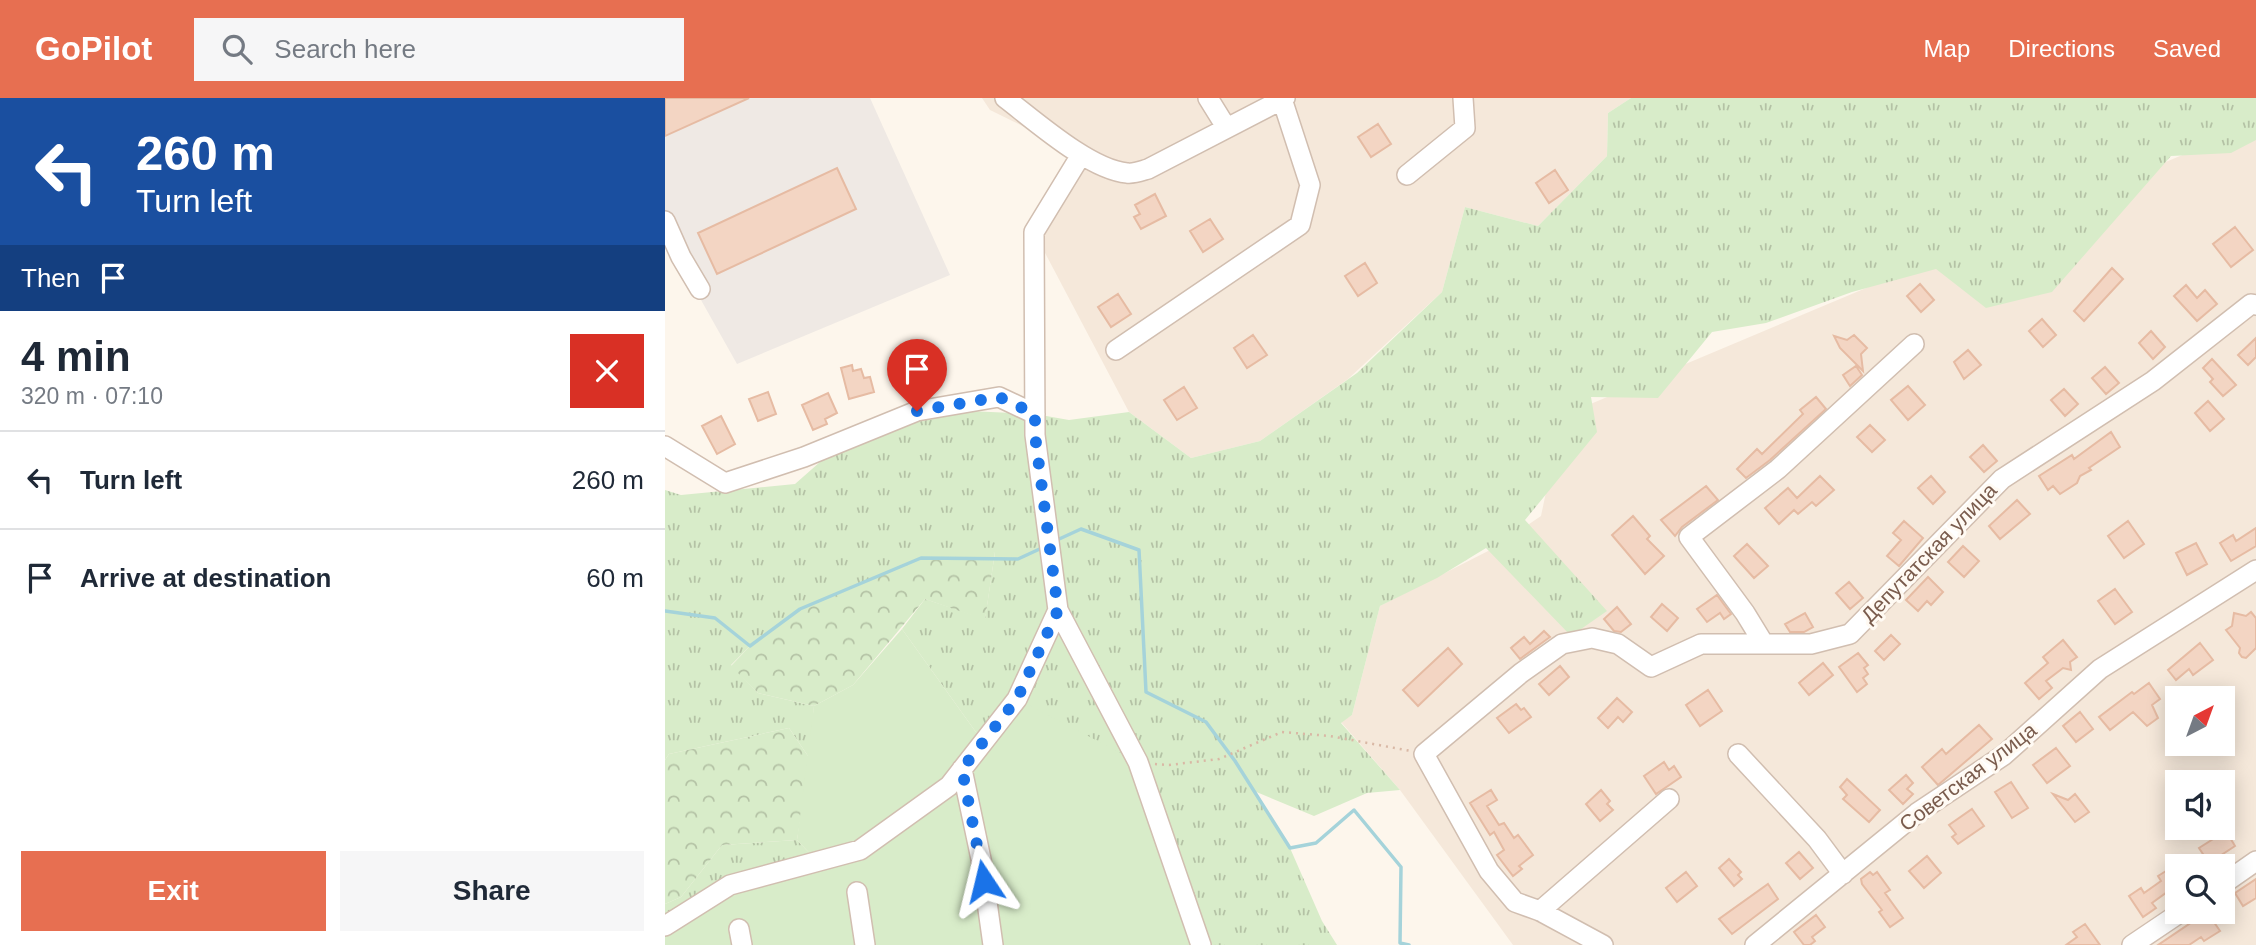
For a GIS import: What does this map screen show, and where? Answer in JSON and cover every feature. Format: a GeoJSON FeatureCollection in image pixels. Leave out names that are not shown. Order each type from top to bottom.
{"type":"FeatureCollection","features":[{"type":"Feature","properties":{"kind":"street"},"geometry":{"type":"LineString","coordinates":[[1005,98],[1081,155],[1114,170],[1128,173],[1148,169],[1283,99],[1310,186],[1300,225],[1116,350]]}},
{"type":"Feature","properties":{"kind":"street"},"geometry":{"type":"LineString","coordinates":[[1208,98],[1226,127]]}},
{"type":"Feature","properties":{"kind":"street"},"geometry":{"type":"LineString","coordinates":[[1407,174],[1465,128],[1463,98]]}},
{"type":"Feature","properties":{"kind":"street"},"geometry":{"type":"LineString","coordinates":[[1081,155],[1034,232],[1035,435],[1058,610],[1138,762],[1202,945]]}},
{"type":"Feature","properties":{"kind":"street"},"geometry":{"type":"LineString","coordinates":[[665,221],[681,257],[700,289]]}},
{"type":"Feature","properties":{"kind":"street","name":"Депутатская улица"},"geometry":{"type":"LineString","coordinates":[[1424,754],[1521,673],[1562,644],[1592,638],[1618,644],[1651,667],[1701,644],[1811,644],[1850,634],[2002,479],[2153,381],[2254,303]]}},
{"type":"Feature","properties":{"kind":"street"},"geometry":{"type":"LineString","coordinates":[[1763,644],[1745,613],[1689,537],[1778,469],[1914,344]]}},
{"type":"Feature","properties":{"kind":"street"},"geometry":{"type":"LineString","coordinates":[[665,446],[725,483],[804,457],[917,411],[999,397],[1035,414]]}},
{"type":"Feature","properties":{"kind":"street","name":"Советская улица"},"geometry":{"type":"LineString","coordinates":[[1757,944],[1917,813],[2004,755],[2100,669],[2256,570]]}},
{"type":"Feature","properties":{"kind":"street"},"geometry":{"type":"LineString","coordinates":[[665,926],[730,885],[860,850],[949,786],[1017,699],[1058,610]]}},
{"type":"Feature","properties":{"kind":"street"},"geometry":{"type":"LineString","coordinates":[[1424,754],[1489,871],[1515,902],[1540,911],[1603,945]]}},
{"type":"Feature","properties":{"kind":"street"},"geometry":{"type":"LineString","coordinates":[[1738,754],[1817,839],[1843,874]]}},
{"type":"Feature","properties":{"kind":"street"},"geometry":{"type":"LineString","coordinates":[[962,769],[981,859],[993,945]]}},
{"type":"Feature","properties":{"kind":"street"},"geometry":{"type":"LineString","coordinates":[[1540,911],[1669,799]]}},
{"type":"Feature","properties":{"kind":"street"},"geometry":{"type":"LineString","coordinates":[[2235,876],[2256,861]]}},
{"type":"Feature","properties":{"kind":"street"},"geometry":{"type":"LineString","coordinates":[[857,892],[865,945]]}},
{"type":"Feature","properties":{"kind":"street"},"geometry":{"type":"LineString","coordinates":[[2132,945],[2165,923]]}},
{"type":"Feature","properties":{"kind":"path"},"geometry":{"type":"LineString","coordinates":[[1138,762],[1170,765],[1221,758],[1282,732],[1330,736],[1424,754]]}},
{"type":"Feature","properties":{"kind":"shaded area"},"geometry":{"type":"Polygon","coordinates":[[[665,98],[870,98],[950,275],[737,364],[665,236],[665,98]]]}},
{"type":"Feature","properties":{"kind":"shaded area"},"geometry":{"type":"Polygon","coordinates":[[[982,98],[1631,98],[1608,113],[1607,156],[1538,226],[1465,207],[1442,292],[1348,379],[1260,441],[1191,458],[1129,412],[1034,232],[1081,155],[990,110],[982,98]]]}},
{"type":"Feature","properties":{"kind":"shaded area"},"geometry":{"type":"Polygon","coordinates":[[[2256,124],[2256,852],[2235,867],[2235,854],[2165,854],[2165,915],[2122,945],[1513,945],[1400,790],[1341,722],[1352,715],[1380,606],[1494,548],[1541,516],[1562,416],[2256,124]]]}},
{"type":"Feature","properties":{"kind":"shaded area"},"geometry":{"type":"Polygon","coordinates":[[[2256,873],[2256,945],[2150,945],[2181,924],[2235,924],[2235,888],[2256,873]]]}},
{"type":"Feature","properties":{"kind":"green space"},"geometry":{"type":"Polygon","coordinates":[[[1631,98],[2256,98],[2256,140],[2231,153],[2171,156],[2052,292],[1986,308],[1936,269],[1852,292],[1766,323],[1712,332],[1658,398],[1591,397],[1597,432],[1525,520],[1607,611],[1571,636],[1486,548],[1437,578],[1380,606],[1352,715],[1341,723],[1400,790],[1367,793],[1314,816],[1254,791],[1290,848],[1322,921],[1337,945],[1202,945],[983,742],[902,629],[925,599],[985,619],[995,552],[750,646],[731,665],[758,693],[814,706],[810,759],[789,728],[669,754],[665,760],[665,490],[681,495],[795,484],[845,440],[969,411],[1035,414],[1069,420],[1129,412],[1191,458],[1260,441],[1357,373],[1442,292],[1465,207],[1538,226],[1607,156],[1608,113],[1631,98]]]}},
{"type":"Feature","properties":{"kind":"green space"},"geometry":{"type":"Polygon","coordinates":[[[995,552],[985,620],[925,599],[853,685],[814,706],[758,693],[731,666],[750,646],[800,609],[921,558],[995,552]]]}},
{"type":"Feature","properties":{"kind":"green space"},"geometry":{"type":"Polygon","coordinates":[[[902,629],[983,742],[1017,699],[1138,762],[1201,945],[665,945],[665,926],[730,885],[817,861],[797,840],[814,706],[853,685],[902,629]]]}},
{"type":"Feature","properties":{"kind":"green space"},"geometry":{"type":"Polygon","coordinates":[[[789,728],[810,759],[797,840],[722,845],[681,897],[665,904],[665,760],[669,754],[789,728]]]}},
{"type":"Feature","properties":{"kind":"green space"},"geometry":{"type":"Polygon","coordinates":[[[797,840],[817,861],[665,926],[665,904],[681,897],[722,845],[797,840]]]}},
{"type":"Feature","properties":{"kind":"building"},"geometry":{"type":"Polygon","coordinates":[[[665,98],[749,98],[665,136],[665,98]]]}},
{"type":"Feature","properties":{"kind":"building"},"geometry":{"type":"Polygon","coordinates":[[[1378,124],[1391,144],[1371,157],[1358,137],[1378,124]]]}},
{"type":"Feature","properties":{"kind":"building"},"geometry":{"type":"Polygon","coordinates":[[[837,168],[856,209],[717,274],[698,233],[837,168]]]}},
{"type":"Feature","properties":{"kind":"building"},"geometry":{"type":"Polygon","coordinates":[[[1555,170],[1568,190],[1549,203],[1536,183],[1555,170]]]}},
{"type":"Feature","properties":{"kind":"building"},"geometry":{"type":"Polygon","coordinates":[[[1155,194],[1166,216],[1141,229],[1134,217],[1140,214],[1135,205],[1155,194]]]}},
{"type":"Feature","properties":{"kind":"building"},"geometry":{"type":"Polygon","coordinates":[[[1210,219],[1223,239],[1203,252],[1190,231],[1210,219]]]}},
{"type":"Feature","properties":{"kind":"building"},"geometry":{"type":"Polygon","coordinates":[[[2235,227],[2253,250],[2231,267],[2213,244],[2235,227]]]}},
{"type":"Feature","properties":{"kind":"building"},"geometry":{"type":"Polygon","coordinates":[[[1365,263],[1377,283],[1358,296],[1345,276],[1365,263]]]}},
{"type":"Feature","properties":{"kind":"building"},"geometry":{"type":"Polygon","coordinates":[[[2112,268],[2123,279],[2084,321],[2074,311],[2112,268]]]}},
{"type":"Feature","properties":{"kind":"building"},"geometry":{"type":"Polygon","coordinates":[[[1920,284],[1934,300],[1921,312],[1907,296],[1920,284]]]}},
{"type":"Feature","properties":{"kind":"building"},"geometry":{"type":"Polygon","coordinates":[[[2186,285],[2197,298],[2205,290],[2217,304],[2197,321],[2174,296],[2186,285]]]}},
{"type":"Feature","properties":{"kind":"building"},"geometry":{"type":"Polygon","coordinates":[[[1118,294],[1131,314],[1111,327],[1098,307],[1118,294]]]}},
{"type":"Feature","properties":{"kind":"building"},"geometry":{"type":"Polygon","coordinates":[[[2042,319],[2056,335],[2043,347],[2029,331],[2042,319]]]}},
{"type":"Feature","properties":{"kind":"building"},"geometry":{"type":"Polygon","coordinates":[[[2151,331],[2165,347],[2153,359],[2139,343],[2151,331]]]}},
{"type":"Feature","properties":{"kind":"building"},"geometry":{"type":"Polygon","coordinates":[[[1253,335],[1267,355],[1247,368],[1234,348],[1253,335]]]}},
{"type":"Feature","properties":{"kind":"building"},"geometry":{"type":"Polygon","coordinates":[[[1854,335],[1867,348],[1861,354],[1863,371],[1840,348],[1834,336],[1847,340],[1854,335]]]}},
{"type":"Feature","properties":{"kind":"building"},"geometry":{"type":"Polygon","coordinates":[[[2256,338],[2256,357],[2248,365],[2238,355],[2256,338]]]}},
{"type":"Feature","properties":{"kind":"building"},"geometry":{"type":"Polygon","coordinates":[[[916,346],[923,370],[903,376],[896,352],[916,346]]]}},
{"type":"Feature","properties":{"kind":"building"},"geometry":{"type":"Polygon","coordinates":[[[1968,350],[1981,365],[1964,379],[1954,362],[1968,350]]]}},
{"type":"Feature","properties":{"kind":"building"},"geometry":{"type":"Polygon","coordinates":[[[2212,359],[2236,385],[2223,396],[2210,382],[2213,379],[2203,368],[2212,359]]]}},
{"type":"Feature","properties":{"kind":"building"},"geometry":{"type":"Polygon","coordinates":[[[852,365],[853,371],[861,369],[864,378],[870,377],[874,392],[849,399],[841,368],[852,365]]]}},
{"type":"Feature","properties":{"kind":"building"},"geometry":{"type":"Polygon","coordinates":[[[1856,366],[1862,375],[1850,386],[1843,375],[1856,366]]]}},
{"type":"Feature","properties":{"kind":"building"},"geometry":{"type":"Polygon","coordinates":[[[2105,367],[2119,383],[2106,394],[2092,378],[2105,367]]]}},
{"type":"Feature","properties":{"kind":"building"},"geometry":{"type":"Polygon","coordinates":[[[1908,386],[1925,405],[1908,420],[1891,400],[1908,386]]]}},
{"type":"Feature","properties":{"kind":"building"},"geometry":{"type":"Polygon","coordinates":[[[1184,387],[1197,408],[1177,420],[1164,400],[1184,387]]]}},
{"type":"Feature","properties":{"kind":"building"},"geometry":{"type":"Polygon","coordinates":[[[2064,389],[2078,404],[2065,416],[2051,400],[2064,389]]]}},
{"type":"Feature","properties":{"kind":"building"},"geometry":{"type":"Polygon","coordinates":[[[768,392],[776,414],[758,421],[749,399],[768,392]]]}},
{"type":"Feature","properties":{"kind":"building"},"geometry":{"type":"Polygon","coordinates":[[[828,393],[837,413],[825,419],[827,424],[813,430],[802,405],[828,393]]]}},
{"type":"Feature","properties":{"kind":"building"},"geometry":{"type":"Polygon","coordinates":[[[1816,397],[1826,409],[1746,478],[1737,469],[1757,449],[1762,454],[1803,414],[1800,410],[1816,397]]]}},
{"type":"Feature","properties":{"kind":"building"},"geometry":{"type":"Polygon","coordinates":[[[2208,401],[2224,419],[2210,431],[2195,413],[2208,401]]]}},
{"type":"Feature","properties":{"kind":"building"},"geometry":{"type":"Polygon","coordinates":[[[721,416],[735,444],[717,454],[702,426],[721,416]]]}},
{"type":"Feature","properties":{"kind":"building"},"geometry":{"type":"Polygon","coordinates":[[[1870,425],[1885,440],[1872,452],[1857,437],[1870,425]]]}},
{"type":"Feature","properties":{"kind":"building"},"geometry":{"type":"Polygon","coordinates":[[[2111,432],[2120,447],[2089,468],[2091,470],[2080,476],[2077,483],[2060,494],[2053,486],[2048,490],[2039,476],[2072,455],[2074,459],[2111,432]]]}},
{"type":"Feature","properties":{"kind":"building"},"geometry":{"type":"Polygon","coordinates":[[[1983,445],[1997,461],[1984,472],[1970,457],[1983,445]]]}},
{"type":"Feature","properties":{"kind":"building"},"geometry":{"type":"Polygon","coordinates":[[[1820,476],[1834,490],[1816,506],[1812,502],[1798,514],[1794,510],[1779,524],[1765,508],[1788,488],[1797,498],[1820,476]]]}},
{"type":"Feature","properties":{"kind":"building"},"geometry":{"type":"Polygon","coordinates":[[[1931,476],[1945,492],[1933,504],[1918,488],[1931,476]]]}},
{"type":"Feature","properties":{"kind":"building"},"geometry":{"type":"Polygon","coordinates":[[[1706,486],[1718,500],[1682,527],[1675,536],[1661,520],[1706,486]]]}},
{"type":"Feature","properties":{"kind":"building"},"geometry":{"type":"Polygon","coordinates":[[[2017,500],[2030,514],[2000,539],[1989,526],[2017,500]]]}},
{"type":"Feature","properties":{"kind":"building"},"geometry":{"type":"Polygon","coordinates":[[[1633,516],[1650,536],[1647,539],[1664,556],[1645,574],[1612,535],[1633,516]]]}},
{"type":"Feature","properties":{"kind":"building"},"geometry":{"type":"Polygon","coordinates":[[[1904,521],[1923,538],[1899,566],[1887,556],[1901,540],[1893,533],[1904,521]]]}},
{"type":"Feature","properties":{"kind":"building"},"geometry":{"type":"Polygon","coordinates":[[[2128,521],[2144,544],[2124,558],[2108,536],[2128,521]]]}},
{"type":"Feature","properties":{"kind":"building"},"geometry":{"type":"Polygon","coordinates":[[[2256,528],[2256,546],[2231,561],[2220,543],[2233,535],[2236,541],[2256,528]]]}},
{"type":"Feature","properties":{"kind":"building"},"geometry":{"type":"Polygon","coordinates":[[[2196,543],[2207,564],[2187,575],[2176,553],[2196,543]]]}},
{"type":"Feature","properties":{"kind":"building"},"geometry":{"type":"Polygon","coordinates":[[[1747,544],[1768,566],[1754,578],[1734,556],[1747,544]]]}},
{"type":"Feature","properties":{"kind":"building"},"geometry":{"type":"Polygon","coordinates":[[[1963,546],[1979,561],[1964,577],[1948,562],[1963,546]]]}},
{"type":"Feature","properties":{"kind":"building"},"geometry":{"type":"Polygon","coordinates":[[[1928,577],[1943,592],[1931,605],[1927,601],[1918,611],[1906,600],[1928,577]]]}},
{"type":"Feature","properties":{"kind":"building"},"geometry":{"type":"Polygon","coordinates":[[[1849,582],[1863,598],[1850,609],[1836,593],[1849,582]]]}},
{"type":"Feature","properties":{"kind":"building"},"geometry":{"type":"Polygon","coordinates":[[[2115,589],[2132,612],[2115,624],[2098,601],[2115,589]]]}},
{"type":"Feature","properties":{"kind":"building"},"geometry":{"type":"Polygon","coordinates":[[[1717,595],[1731,614],[1724,619],[1720,613],[1707,622],[1697,609],[1717,595]]]}},
{"type":"Feature","properties":{"kind":"building"},"geometry":{"type":"Polygon","coordinates":[[[1662,604],[1678,618],[1667,631],[1651,617],[1662,604]]]}},
{"type":"Feature","properties":{"kind":"building"},"geometry":{"type":"Polygon","coordinates":[[[1617,607],[1631,624],[1621,632],[1614,631],[1604,619],[1617,607]]]}},
{"type":"Feature","properties":{"kind":"building"},"geometry":{"type":"Polygon","coordinates":[[[2251,612],[2256,618],[2256,648],[2246,658],[2239,653],[2240,648],[2226,630],[2232,626],[2234,613],[2246,616],[2251,612]]]}},
{"type":"Feature","properties":{"kind":"building"},"geometry":{"type":"Polygon","coordinates":[[[1805,613],[1813,627],[1804,632],[1790,632],[1785,624],[1805,613]]]}},
{"type":"Feature","properties":{"kind":"building"},"geometry":{"type":"Polygon","coordinates":[[[1544,631],[1550,637],[1520,659],[1511,648],[1524,637],[1530,644],[1544,631]]]}},
{"type":"Feature","properties":{"kind":"building"},"geometry":{"type":"Polygon","coordinates":[[[1891,635],[1900,644],[1884,660],[1875,651],[1891,635]]]}},
{"type":"Feature","properties":{"kind":"building"},"geometry":{"type":"Polygon","coordinates":[[[2063,640],[2077,657],[2070,662],[2071,670],[2063,668],[2046,681],[2052,688],[2039,699],[2025,683],[2048,663],[2043,657],[2063,640]]]}},
{"type":"Feature","properties":{"kind":"building"},"geometry":{"type":"Polygon","coordinates":[[[2200,643],[2213,660],[2193,675],[2189,669],[2176,680],[2168,670],[2200,643]]]}},
{"type":"Feature","properties":{"kind":"building"},"geometry":{"type":"Polygon","coordinates":[[[1448,648],[1462,664],[1418,706],[1403,690],[1448,648]]]}},
{"type":"Feature","properties":{"kind":"building"},"geometry":{"type":"Polygon","coordinates":[[[1858,653],[1868,665],[1864,668],[1868,674],[1863,678],[1867,684],[1857,692],[1839,667],[1858,653]]]}},
{"type":"Feature","properties":{"kind":"building"},"geometry":{"type":"Polygon","coordinates":[[[1823,663],[1833,675],[1809,695],[1799,683],[1823,663]]]}},
{"type":"Feature","properties":{"kind":"building"},"geometry":{"type":"Polygon","coordinates":[[[1560,666],[1569,677],[1549,695],[1539,684],[1560,666]]]}},
{"type":"Feature","properties":{"kind":"building"},"geometry":{"type":"Polygon","coordinates":[[[2149,683],[2160,699],[2152,705],[2158,718],[2147,726],[2133,712],[2110,730],[2099,717],[2132,692],[2134,694],[2149,683]]]}},
{"type":"Feature","properties":{"kind":"building"},"geometry":{"type":"Polygon","coordinates":[[[1708,690],[1722,711],[1700,726],[1686,705],[1708,690]]]}},
{"type":"Feature","properties":{"kind":"building"},"geometry":{"type":"Polygon","coordinates":[[[1617,698],[1632,712],[1623,722],[1618,717],[1608,728],[1598,718],[1617,698]]]}},
{"type":"Feature","properties":{"kind":"building"},"geometry":{"type":"Polygon","coordinates":[[[1516,704],[1521,710],[1524,708],[1531,717],[1509,733],[1497,718],[1516,704]]]}},
{"type":"Feature","properties":{"kind":"building"},"geometry":{"type":"Polygon","coordinates":[[[2080,712],[2093,729],[2076,742],[2063,726],[2080,712]]]}},
{"type":"Feature","properties":{"kind":"building"},"geometry":{"type":"Polygon","coordinates":[[[1979,725],[1992,739],[1938,785],[1922,767],[1942,749],[1946,754],[1979,725]]]}},
{"type":"Feature","properties":{"kind":"building"},"geometry":{"type":"Polygon","coordinates":[[[2056,748],[2070,766],[2047,783],[2033,765],[2056,748]]]}},
{"type":"Feature","properties":{"kind":"building"},"geometry":{"type":"Polygon","coordinates":[[[1664,762],[1669,770],[1674,766],[1681,777],[1656,794],[1644,776],[1664,762]]]}},
{"type":"Feature","properties":{"kind":"building"},"geometry":{"type":"Polygon","coordinates":[[[1906,775],[1913,783],[1907,789],[1913,794],[1903,804],[1889,790],[1906,775]]]}},
{"type":"Feature","properties":{"kind":"building"},"geometry":{"type":"Polygon","coordinates":[[[1847,779],[1880,810],[1869,822],[1843,799],[1847,795],[1840,787],[1847,779]]]}},
{"type":"Feature","properties":{"kind":"building"},"geometry":{"type":"Polygon","coordinates":[[[2011,782],[2028,808],[2012,818],[1995,792],[2011,782]]]}},
{"type":"Feature","properties":{"kind":"building"},"geometry":{"type":"Polygon","coordinates":[[[1491,790],[1497,800],[1487,806],[1499,825],[1504,823],[1514,838],[1518,835],[1533,855],[1519,866],[1522,869],[1513,876],[1497,855],[1504,850],[1494,832],[1490,835],[1470,803],[1491,790]]]}},
{"type":"Feature","properties":{"kind":"building"},"geometry":{"type":"Polygon","coordinates":[[[1601,790],[1613,810],[1600,821],[1586,804],[1601,790]]]}},
{"type":"Feature","properties":{"kind":"building"},"geometry":{"type":"Polygon","coordinates":[[[2053,794],[2068,800],[2075,794],[2089,812],[2075,822],[2053,794]]]}},
{"type":"Feature","properties":{"kind":"building"},"geometry":{"type":"Polygon","coordinates":[[[1972,809],[1984,826],[1958,844],[1952,837],[1956,834],[1949,825],[1972,809]]]}},
{"type":"Feature","properties":{"kind":"building"},"geometry":{"type":"Polygon","coordinates":[[[2212,840],[2231,840],[2235,846],[2223,854],[2203,854],[2199,848],[2212,840]]]}},
{"type":"Feature","properties":{"kind":"building"},"geometry":{"type":"Polygon","coordinates":[[[1799,852],[1813,868],[1800,879],[1786,863],[1799,852]]]}},
{"type":"Feature","properties":{"kind":"building"},"geometry":{"type":"Polygon","coordinates":[[[1927,856],[1941,873],[1924,888],[1909,871],[1927,856]]]}},
{"type":"Feature","properties":{"kind":"building"},"geometry":{"type":"Polygon","coordinates":[[[1729,859],[1741,872],[1738,875],[1742,879],[1734,886],[1719,868],[1729,859]]]}},
{"type":"Feature","properties":{"kind":"building"},"geometry":{"type":"Polygon","coordinates":[[[1686,872],[1697,886],[1677,902],[1666,888],[1686,872]]]}},
{"type":"Feature","properties":{"kind":"building"},"geometry":{"type":"Polygon","coordinates":[[[1870,872],[1873,875],[1877,872],[1890,890],[1885,893],[1903,918],[1890,927],[1879,912],[1882,910],[1862,884],[1861,879],[1870,872]]]}},
{"type":"Feature","properties":{"kind":"building"},"geometry":{"type":"Polygon","coordinates":[[[2165,872],[2165,894],[2152,903],[2156,908],[2143,917],[2129,896],[2141,888],[2144,893],[2161,881],[2158,876],[2165,872]]]}},
{"type":"Feature","properties":{"kind":"building"},"geometry":{"type":"Polygon","coordinates":[[[2256,879],[2256,898],[2243,906],[2235,893],[2256,879]]]}},
{"type":"Feature","properties":{"kind":"building"},"geometry":{"type":"Polygon","coordinates":[[[1768,884],[1778,899],[1732,934],[1719,919],[1768,884]]]}},
{"type":"Feature","properties":{"kind":"building"},"geometry":{"type":"Polygon","coordinates":[[[1816,915],[1825,927],[1812,937],[1815,941],[1804,945],[1794,932],[1816,915]]]}},
{"type":"Feature","properties":{"kind":"building"},"geometry":{"type":"Polygon","coordinates":[[[2085,924],[2100,945],[2066,945],[2077,937],[2073,932],[2085,924]]]}},
{"type":"Feature","properties":{"kind":"building"},"geometry":{"type":"Polygon","coordinates":[[[2189,924],[2215,924],[2220,931],[2204,941],[2201,937],[2189,945],[2158,945],[2189,924]]]}},
{"type":"Feature","properties":{"kind":"waterway"},"geometry":{"type":"LineString","coordinates":[[1057,540],[1081,529],[1139,550],[1146,692],[1206,722],[1235,761],[1290,848],[1316,843],[1354,810],[1401,867],[1400,943],[1409,945]]}},
{"type":"Feature","properties":{"kind":"waterway"},"geometry":{"type":"LineString","coordinates":[[665,611],[715,618],[750,646],[800,609],[921,558],[1018,559],[1044,547]]}},
{"type":"Feature","properties":{"kind":"route"},"geometry":{"type":"LineString","coordinates":[[917,411],[999,397],[1035,414],[1035,435],[1058,610],[1017,699],[962,769],[984,881]]}}]}
